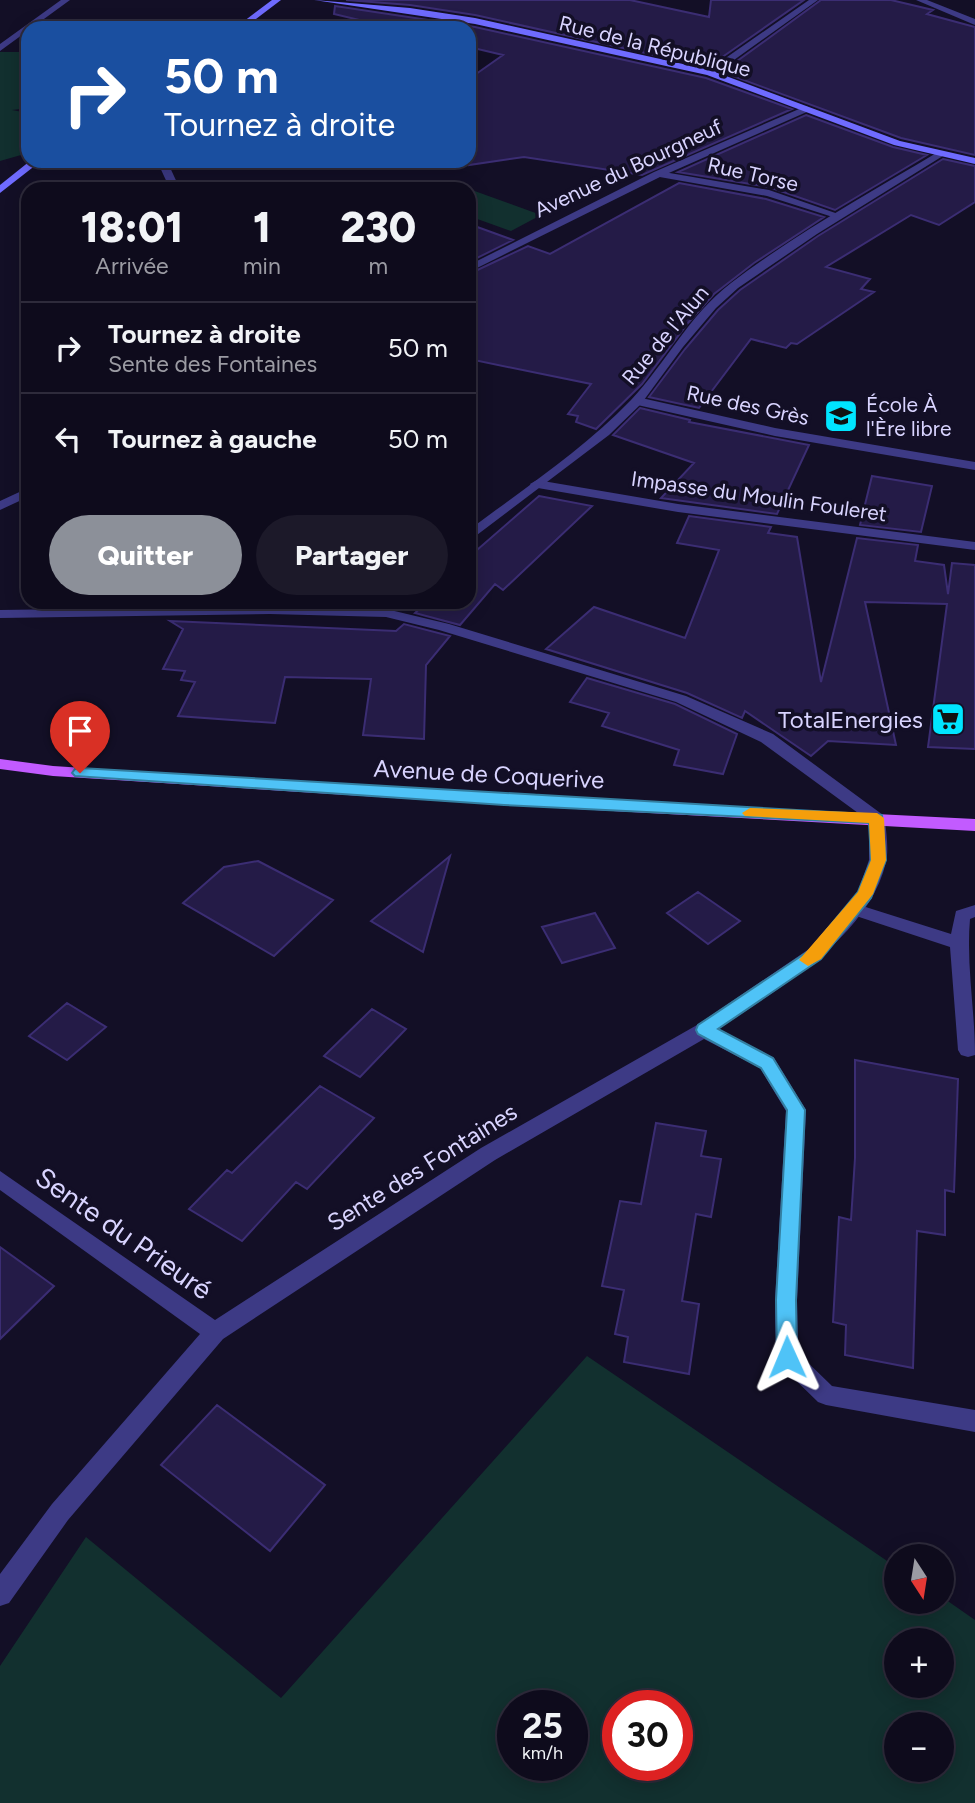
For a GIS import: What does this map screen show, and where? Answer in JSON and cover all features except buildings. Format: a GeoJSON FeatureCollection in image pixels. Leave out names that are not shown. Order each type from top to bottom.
{"type":"FeatureCollection","features":[{"type":"Feature","properties":{"kind":"main road","name":"Avenue de Coquerive"},"geometry":{"type":"LineString","coordinates":[[0,764],[53,771],[504,800],[975,825]]}},
{"type":"Feature","properties":{"kind":"street"},"geometry":{"type":"LineString","coordinates":[[37,21],[66,0]]}},
{"type":"Feature","properties":{"kind":"street"},"geometry":{"type":"LineString","coordinates":[[248,21],[277,0]]}},
{"type":"Feature","properties":{"kind":"street","name":"Rue de la République"},"geometry":{"type":"LineString","coordinates":[[318,0],[410,10],[475,21]]}},
{"type":"Feature","properties":{"kind":"street"},"geometry":{"type":"LineString","coordinates":[[710,74],[814,0]]}},
{"type":"Feature","properties":{"kind":"street"},"geometry":{"type":"LineString","coordinates":[[920,0],[975,22]]}},
{"type":"Feature","properties":{"kind":"street","name":"Rue de la République"},"geometry":{"type":"LineString","coordinates":[[476,21],[710,74],[897,143],[975,161]]}},
{"type":"Feature","properties":{"kind":"street"},"geometry":{"type":"LineString","coordinates":[[0,48],[21,33]]}},
{"type":"Feature","properties":{"kind":"street","name":"Avenue du Bourgneuf"},"geometry":{"type":"LineString","coordinates":[[476,265],[658,174],[806,110]]}},
{"type":"Feature","properties":{"kind":"street","name":"Rue de l'Alun"},"geometry":{"type":"LineString","coordinates":[[476,532],[605,432],[637,401],[712,306],[768,261],[941,154]]}},
{"type":"Feature","properties":{"kind":"street"},"geometry":{"type":"LineString","coordinates":[[0,190],[27,168]]}},
{"type":"Feature","properties":{"kind":"street","name":"Rue Torse"},"geometry":{"type":"LineString","coordinates":[[658,174],[769,193],[839,216]]}},
{"type":"Feature","properties":{"kind":"street","name":"Rue des Grès"},"geometry":{"type":"LineString","coordinates":[[637,401],[775,432],[975,466]]}},
{"type":"Feature","properties":{"kind":"street","name":"Impasse du Moulin Fouleret"},"geometry":{"type":"LineString","coordinates":[[537,484],[678,508],[975,546]]}},
{"type":"Feature","properties":{"kind":"street"},"geometry":{"type":"LineString","coordinates":[[0,506],[21,496]]}},
{"type":"Feature","properties":{"kind":"street"},"geometry":{"type":"LineString","coordinates":[[0,614],[290,609]]}},
{"type":"Feature","properties":{"kind":"street"},"geometry":{"type":"LineString","coordinates":[[396,609],[444,627],[681,699],[767,738],[877,818]]}},
{"type":"Feature","properties":{"kind":"street","name":"Sente des Fontaines"},"geometry":{"type":"LineString","coordinates":[[0,1594],[60,1512],[215,1332],[488,1154],[704,1030],[816,954],[866,894],[878,860],[877,818]]}},
{"type":"Feature","properties":{"kind":"street"},"geometry":{"type":"LineString","coordinates":[[853,909],[959,943]]}},
{"type":"Feature","properties":{"kind":"street"},"geometry":{"type":"LineString","coordinates":[[968,1050],[959,943],[962,915],[975,911]]}},
{"type":"Feature","properties":{"kind":"street"},"geometry":{"type":"LineString","coordinates":[[704,1030],[767,1063],[796,1110],[786,1300],[787,1357],[826,1395],[975,1421]]}},
{"type":"Feature","properties":{"kind":"street","name":"Sente du Prieuré"},"geometry":{"type":"LineString","coordinates":[[0,1179],[215,1332]]}},
{"type":"Feature","properties":{"kind":"green space"},"geometry":{"type":"Polygon","coordinates":[[[0,52],[21,52],[21,109],[12,110],[21,112],[21,155],[0,161],[0,52]]]}},
{"type":"Feature","properties":{"kind":"green space"},"geometry":{"type":"Polygon","coordinates":[[[476,192],[541,215],[511,231],[476,218],[476,192]]]}},
{"type":"Feature","properties":{"kind":"green space"},"geometry":{"type":"Polygon","coordinates":[[[587,1356],[884,1559],[884,1614],[954,1614],[954,1605],[975,1620],[975,1803],[0,1803],[0,1666],[86,1537],[281,1698],[587,1356]]]}},
{"type":"Feature","properties":{"kind":"slow traffic"},"geometry":{"type":"LineString","coordinates":[[750,813],[877,818],[878,860],[866,894],[808,960]]}},
{"type":"Feature","properties":{"kind":"place","name":"École À l'Ère libre"},"geometry":{"type":"Point","coordinates":[841,416]}},
{"type":"Feature","properties":{"kind":"place","name":"TotalEnergies"},"geometry":{"type":"Point","coordinates":[948,719]}},
{"type":"Feature","properties":{"kind":"route"},"geometry":{"type":"LineString","coordinates":[[80,773],[504,800],[877,818],[878,860],[866,894],[816,954],[704,1030],[767,1063],[796,1110],[786,1300],[787,1357]]}}]}
